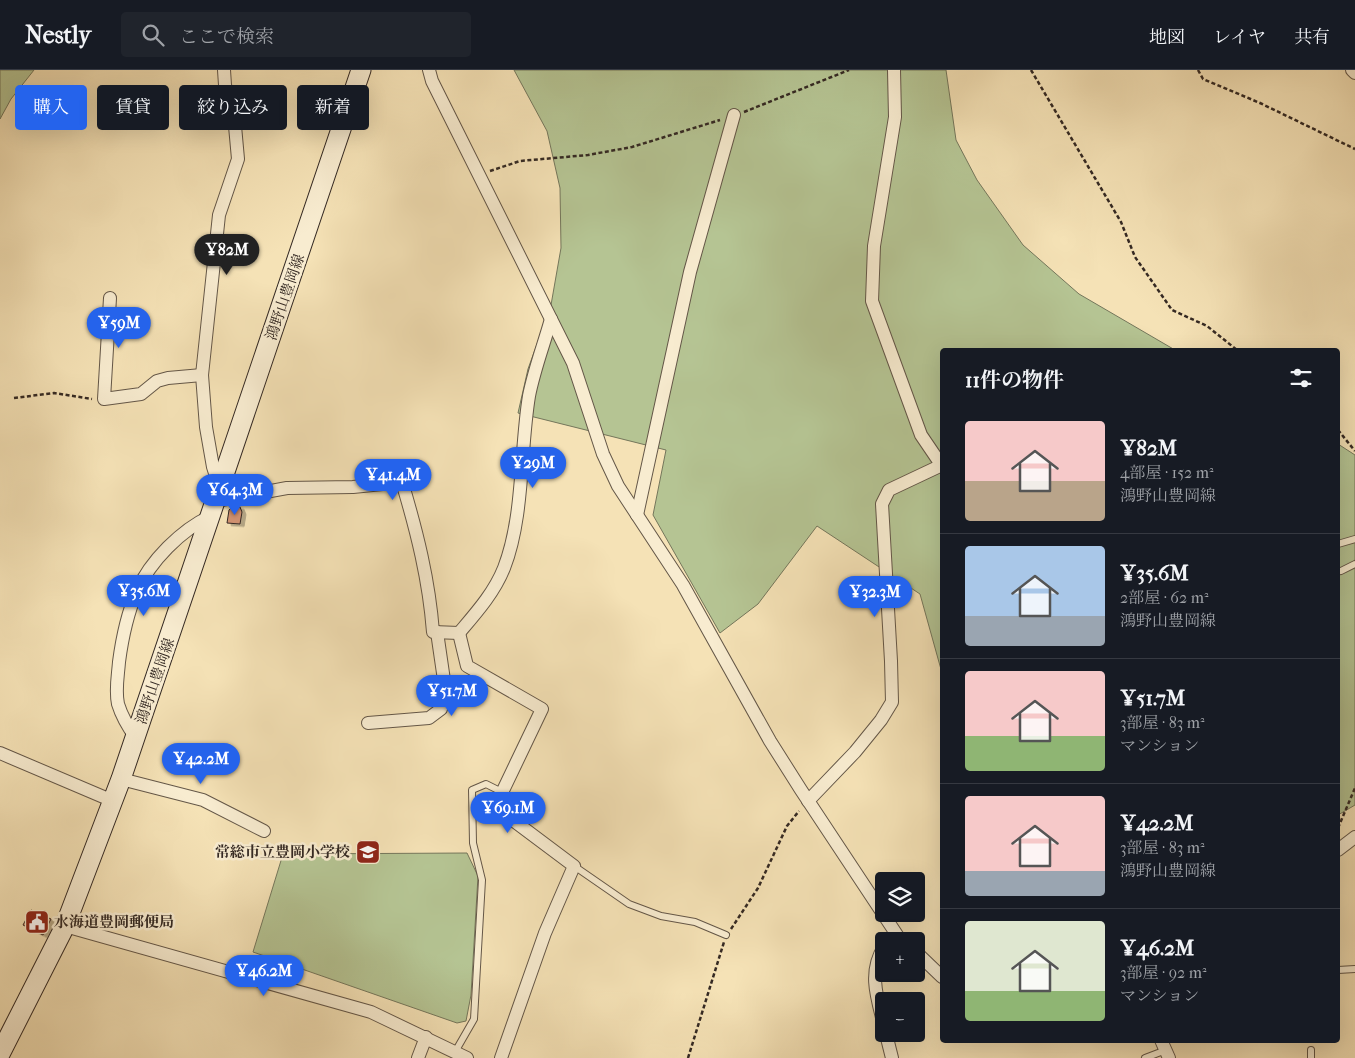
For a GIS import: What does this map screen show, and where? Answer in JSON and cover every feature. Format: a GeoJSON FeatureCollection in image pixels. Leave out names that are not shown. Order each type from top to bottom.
{"type":"FeatureCollection","features":[{"type":"Feature","properties":{"kind":"main road","name":"鴻野山豊岡線"},"geometry":{"type":"LineString","coordinates":[[0,1054],[65,926],[121,779],[361,70]]}},
{"type":"Feature","properties":{"kind":"street"},"geometry":{"type":"LineString","coordinates":[[215,502],[213,467],[202,375],[219,216],[238,159],[235,126],[224,85],[224,70]]}},
{"type":"Feature","properties":{"kind":"street"},"geometry":{"type":"LineString","coordinates":[[429,70],[432,81],[573,363],[603,454],[618,486],[683,585],[770,741],[890,932]]}},
{"type":"Feature","properties":{"kind":"street"},"geometry":{"type":"LineString","coordinates":[[894,70],[894,118],[874,246],[872,301],[922,435],[940,463]]}},
{"type":"Feature","properties":{"kind":"street"},"geometry":{"type":"LineString","coordinates":[[1352,70],[1355,73]]}},
{"type":"Feature","properties":{"kind":"street"},"geometry":{"type":"LineString","coordinates":[[637,515],[690,272],[734,115]]}},
{"type":"Feature","properties":{"kind":"street"},"geometry":{"type":"LineString","coordinates":[[110,298],[104,399],[141,394],[157,381],[168,378],[202,375]]}},
{"type":"Feature","properties":{"kind":"street"},"geometry":{"type":"LineString","coordinates":[[459,634],[491,594],[504,568],[511,540],[519,490],[529,394],[551,319]]}},
{"type":"Feature","properties":{"kind":"street"},"geometry":{"type":"LineString","coordinates":[[808,801],[882,720],[892,702],[892,661],[882,504],[889,490],[940,467]]}},
{"type":"Feature","properties":{"kind":"street"},"geometry":{"type":"LineString","coordinates":[[136,738],[123,718],[116,688],[121,648],[136,592],[145,575],[215,502],[287,488],[353,487],[402,482],[430,590],[433,632],[459,634]]}},
{"type":"Feature","properties":{"kind":"street"},"geometry":{"type":"LineString","coordinates":[[368,724],[429,718],[441,709],[445,687],[437,632]]}},
{"type":"Feature","properties":{"kind":"street"},"geometry":{"type":"LineString","coordinates":[[459,634],[467,666],[542,708],[498,801],[498,809],[574,866],[544,933],[501,1058]]}},
{"type":"Feature","properties":{"kind":"street"},"geometry":{"type":"LineString","coordinates":[[0,753],[113,800]]}},
{"type":"Feature","properties":{"kind":"street"},"geometry":{"type":"LineString","coordinates":[[121,779],[203,800],[264,831]]}},
{"type":"Feature","properties":{"kind":"street"},"geometry":{"type":"LineString","coordinates":[[1340,848],[1355,837]]}},
{"type":"Feature","properties":{"kind":"street"},"geometry":{"type":"LineString","coordinates":[[65,926],[371,1012],[467,1058]]}},
{"type":"Feature","properties":{"kind":"street"},"geometry":{"type":"LineString","coordinates":[[925,960],[940,974]]}},
{"type":"Feature","properties":{"kind":"street"},"geometry":{"type":"LineString","coordinates":[[875,964],[875,980]]}},
{"type":"Feature","properties":{"kind":"street"},"geometry":{"type":"LineString","coordinates":[[418,1058],[426,1037]]}},
{"type":"Feature","properties":{"kind":"street"},"geometry":{"type":"LineString","coordinates":[[888,1042],[892,1058]]}},
{"type":"Feature","properties":{"kind":"lane"},"geometry":{"type":"LineString","coordinates":[[1340,543],[1355,539]]}},
{"type":"Feature","properties":{"kind":"lane"},"geometry":{"type":"LineString","coordinates":[[1342,571],[1355,564]]}},
{"type":"Feature","properties":{"kind":"lane"},"geometry":{"type":"LineString","coordinates":[[455,1052],[474,1018],[482,880],[473,844],[472,790],[486,784],[502,792]]}},
{"type":"Feature","properties":{"kind":"lane"},"geometry":{"type":"LineString","coordinates":[[574,866],[629,904],[661,916],[695,922],[726,936]]}},
{"type":"Feature","properties":{"kind":"lane"},"geometry":{"type":"LineString","coordinates":[[1340,970],[1355,969]]}},
{"type":"Feature","properties":{"kind":"lane"},"geometry":{"type":"LineString","coordinates":[[1145,1058],[1166,1049]]}},
{"type":"Feature","properties":{"kind":"lane"},"geometry":{"type":"LineString","coordinates":[[1311,1050],[1311,1058]]}},
{"type":"Feature","properties":{"kind":"path"},"geometry":{"type":"LineString","coordinates":[[479,175],[520,161],[588,155],[632,147],[734,115],[849,70]]}},
{"type":"Feature","properties":{"kind":"path"},"geometry":{"type":"LineString","coordinates":[[1031,70],[1121,222],[1135,257],[1172,310],[1207,326],[1235,348]]}},
{"type":"Feature","properties":{"kind":"path"},"geometry":{"type":"LineString","coordinates":[[1198,70],[1204,79],[1355,149]]}},
{"type":"Feature","properties":{"kind":"path"},"geometry":{"type":"LineString","coordinates":[[14,398],[54,393],[86,399],[104,399]]}},
{"type":"Feature","properties":{"kind":"path"},"geometry":{"type":"LineString","coordinates":[[1340,433],[1355,452]]}},
{"type":"Feature","properties":{"kind":"path"},"geometry":{"type":"LineString","coordinates":[[1340,823],[1355,788]]}},
{"type":"Feature","properties":{"kind":"path"},"geometry":{"type":"LineString","coordinates":[[688,1058],[726,936],[758,888],[787,826],[808,801]]}},
{"type":"Feature","properties":{"kind":"green space"},"geometry":{"type":"Polygon","coordinates":[[[0,70],[34,70],[22,85],[15,85],[15,94],[0,119],[0,70]]]}},
{"type":"Feature","properties":{"kind":"green space"},"geometry":{"type":"Polygon","coordinates":[[[514,70],[946,70],[956,140],[977,180],[1023,245],[1079,294],[1172,348],[940,348],[940,666],[920,594],[817,526],[758,604],[720,633],[653,515],[666,450],[518,413],[528,369],[551,305],[561,248],[560,188],[547,131],[514,70]]]}},
{"type":"Feature","properties":{"kind":"green space"},"geometry":{"type":"Polygon","coordinates":[[[1340,445],[1355,455],[1355,805],[1340,814],[1340,445]]]}},
{"type":"Feature","properties":{"kind":"green space"},"geometry":{"type":"Polygon","coordinates":[[[467,853],[478,876],[471,995],[466,1021],[457,1023],[253,952],[283,854],[467,853]]]}},
{"type":"Feature","properties":{"kind":"building"},"geometry":{"type":"Polygon","coordinates":[[[232,507],[240,507],[242,512],[240,524],[227,523],[229,510],[232,507]]]}},
{"type":"Feature","properties":{"kind":"building","name":"水海道豊岡郵便局"},"geometry":{"type":"Polygon","coordinates":[[[31,910],[51,919],[43,935],[23,925],[31,910]]]}},
{"type":"Feature","properties":{"kind":"place","name":"常総市立豊岡小学校"},"geometry":{"type":"Point","coordinates":[368,852]}},
{"type":"Feature","properties":{"kind":"place","name":"水海道豊岡郵便局"},"geometry":{"type":"Point","coordinates":[37,922]}}]}
